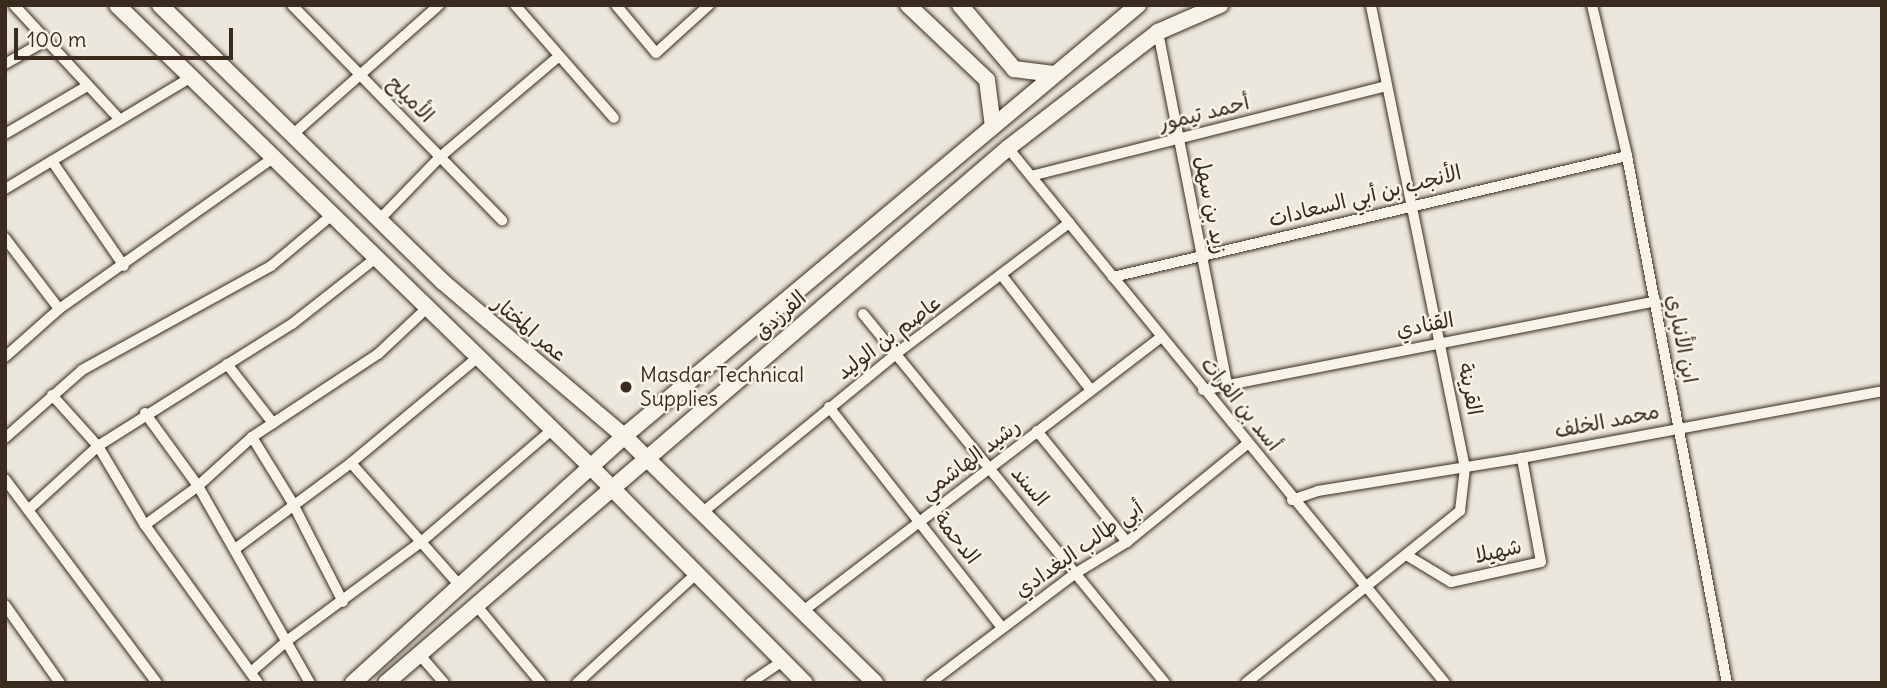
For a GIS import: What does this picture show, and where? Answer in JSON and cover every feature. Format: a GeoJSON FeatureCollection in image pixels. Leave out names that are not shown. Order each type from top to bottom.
{"type":"FeatureCollection","features":[{"type":"Feature","properties":{"kind":"street"},"geometry":{"type":"LineString","coordinates":[[14,5],[120,120]]}},
{"type":"Feature","properties":{"kind":"street"},"geometry":{"type":"LineString","coordinates":[[117,5],[553,429],[805,683]]}},
{"type":"Feature","properties":{"kind":"street","name":"عمر المختار"},"geometry":{"type":"LineString","coordinates":[[160,5],[443,282],[624,436],[875,683]]}},
{"type":"Feature","properties":{"kind":"street","name":"الأميلح"},"geometry":{"type":"LineString","coordinates":[[292,5],[502,220]]}},
{"type":"Feature","properties":{"kind":"street"},"geometry":{"type":"LineString","coordinates":[[291,136],[359,73],[439,5]]}},
{"type":"Feature","properties":{"kind":"street"},"geometry":{"type":"LineString","coordinates":[[515,5],[614,118]]}},
{"type":"Feature","properties":{"kind":"street"},"geometry":{"type":"LineString","coordinates":[[616,5],[656,53],[709,5]]}},
{"type":"Feature","properties":{"kind":"street"},"geometry":{"type":"LineString","coordinates":[[908,5],[987,80],[993,127]]}},
{"type":"Feature","properties":{"kind":"street","name":"الفرزدق"},"geometry":{"type":"LineString","coordinates":[[353,683],[462,588],[624,436],[1138,5]]}},
{"type":"Feature","properties":{"kind":"street","name":"الفرزدق"},"geometry":{"type":"LineString","coordinates":[[386,683],[1008,148],[1158,32],[1220,5]]}},
{"type":"Feature","properties":{"kind":"street","name":"القرينة"},"geometry":{"type":"LineString","coordinates":[[1246,683],[1363,586],[1408,556],[1460,511],[1465,468],[1441,341],[1409,204],[1371,5]]}},
{"type":"Feature","properties":{"kind":"street","name":"ابن الأنباري"},"geometry":{"type":"LineString","coordinates":[[1592,5],[1628,156],[1727,683]]}},
{"type":"Feature","properties":{"kind":"street"},"geometry":{"type":"LineString","coordinates":[[969,8],[1014,69],[1054,74]]}},
{"type":"Feature","properties":{"kind":"street","name":"زيد بن سهل"},"geometry":{"type":"LineString","coordinates":[[1158,32],[1227,385]]}},
{"type":"Feature","properties":{"kind":"street"},"geometry":{"type":"LineString","coordinates":[[5,65],[45,41]]}},
{"type":"Feature","properties":{"kind":"street"},"geometry":{"type":"LineString","coordinates":[[379,220],[440,157],[559,56]]}},
{"type":"Feature","properties":{"kind":"street"},"geometry":{"type":"LineString","coordinates":[[5,189],[190,78]]}},
{"type":"Feature","properties":{"kind":"street"},"geometry":{"type":"LineString","coordinates":[[5,134],[88,86]]}},
{"type":"Feature","properties":{"kind":"street","name":"أحمد تيمور"},"geometry":{"type":"LineString","coordinates":[[1031,176],[1386,86]]}},
{"type":"Feature","properties":{"kind":"street","name":"أسد بن الفرات"},"geometry":{"type":"LineString","coordinates":[[1008,148],[1292,500],[1445,683]]}},
{"type":"Feature","properties":{"kind":"street","name":"الأنجب بن أبي السعادات"},"geometry":{"type":"LineString","coordinates":[[1112,277],[1409,204],[1628,156]]}},
{"type":"Feature","properties":{"kind":"street"},"geometry":{"type":"LineString","coordinates":[[5,356],[59,309],[124,266],[273,158]]}},
{"type":"Feature","properties":{"kind":"street"},"geometry":{"type":"LineString","coordinates":[[52,161],[124,266]]}},
{"type":"Feature","properties":{"kind":"street"},"geometry":{"type":"LineString","coordinates":[[5,438],[52,395],[121,347],[271,266],[332,215]]}},
{"type":"Feature","properties":{"kind":"street","name":"عاصم بن الوليد"},"geometry":{"type":"LineString","coordinates":[[703,512],[897,353],[1003,277],[1069,223]]}},
{"type":"Feature","properties":{"kind":"street"},"geometry":{"type":"LineString","coordinates":[[5,238],[59,309]]}},
{"type":"Feature","properties":{"kind":"street"},"geometry":{"type":"LineString","coordinates":[[28,510],[98,446],[145,413],[292,324],[376,258]]}},
{"type":"Feature","properties":{"kind":"street"},"geometry":{"type":"LineString","coordinates":[[1003,277],[1091,390]]}},
{"type":"Feature","properties":{"kind":"street","name":"القنادي"},"geometry":{"type":"LineString","coordinates":[[1203,390],[1655,301]]}},
{"type":"Feature","properties":{"kind":"street"},"geometry":{"type":"LineString","coordinates":[[145,525],[198,486],[252,437],[378,354],[428,308]]}},
{"type":"Feature","properties":{"kind":"street","name":"السند"},"geometry":{"type":"LineString","coordinates":[[863,314],[1166,683]]}},
{"type":"Feature","properties":{"kind":"street","name":"رشيد الهاشمي"},"geometry":{"type":"LineString","coordinates":[[803,611],[1161,337]]}},
{"type":"Feature","properties":{"kind":"street"},"geometry":{"type":"LineString","coordinates":[[234,549],[292,502],[351,463],[478,357]]}},
{"type":"Feature","properties":{"kind":"street"},"geometry":{"type":"LineString","coordinates":[[227,364],[273,423]]}},
{"type":"Feature","properties":{"kind":"street","name":"محمد الخلف"},"geometry":{"type":"LineString","coordinates":[[1292,500],[1318,491],[1522,458],[1680,426],[1882,390]]}},
{"type":"Feature","properties":{"kind":"street"},"geometry":{"type":"LineString","coordinates":[[52,395],[98,446],[145,525],[258,683]]}},
{"type":"Feature","properties":{"kind":"street","name":"الدحمة"},"geometry":{"type":"LineString","coordinates":[[829,407],[1002,628]]}},
{"type":"Feature","properties":{"kind":"street"},"geometry":{"type":"LineString","coordinates":[[145,413],[198,486],[288,640],[310,683]]}},
{"type":"Feature","properties":{"kind":"street"},"geometry":{"type":"LineString","coordinates":[[251,673],[288,640],[421,542],[553,429]]}},
{"type":"Feature","properties":{"kind":"street"},"geometry":{"type":"LineString","coordinates":[[1037,431],[1127,542]]}},
{"type":"Feature","properties":{"kind":"street"},"geometry":{"type":"LineString","coordinates":[[252,437],[292,502],[343,602]]}},
{"type":"Feature","properties":{"kind":"street","name":"أبي طالب البغدادي"},"geometry":{"type":"LineString","coordinates":[[930,683],[1076,573],[1127,542],[1247,444]]}},
{"type":"Feature","properties":{"kind":"street","name":"شهيلا"},"geometry":{"type":"LineString","coordinates":[[1408,556],[1451,582],[1541,562],[1522,458]]}},
{"type":"Feature","properties":{"kind":"street"},"geometry":{"type":"LineString","coordinates":[[351,463],[462,588]]}},
{"type":"Feature","properties":{"kind":"street"},"geometry":{"type":"LineString","coordinates":[[5,479],[157,683]]}},
{"type":"Feature","properties":{"kind":"street"},"geometry":{"type":"LineString","coordinates":[[577,683],[696,574]]}},
{"type":"Feature","properties":{"kind":"street"},"geometry":{"type":"LineString","coordinates":[[5,605],[60,683]]}},
{"type":"Feature","properties":{"kind":"street"},"geometry":{"type":"LineString","coordinates":[[476,605],[541,683]]}},
{"type":"Feature","properties":{"kind":"street"},"geometry":{"type":"LineString","coordinates":[[419,654],[444,683]]}},
{"type":"Feature","properties":{"kind":"street"},"geometry":{"type":"LineString","coordinates":[[750,683],[783,662]]}},
{"type":"Feature","properties":{"kind":"place","name":"Masdar Technical Supplies"},"geometry":{"type":"Point","coordinates":[626,387]}}]}
